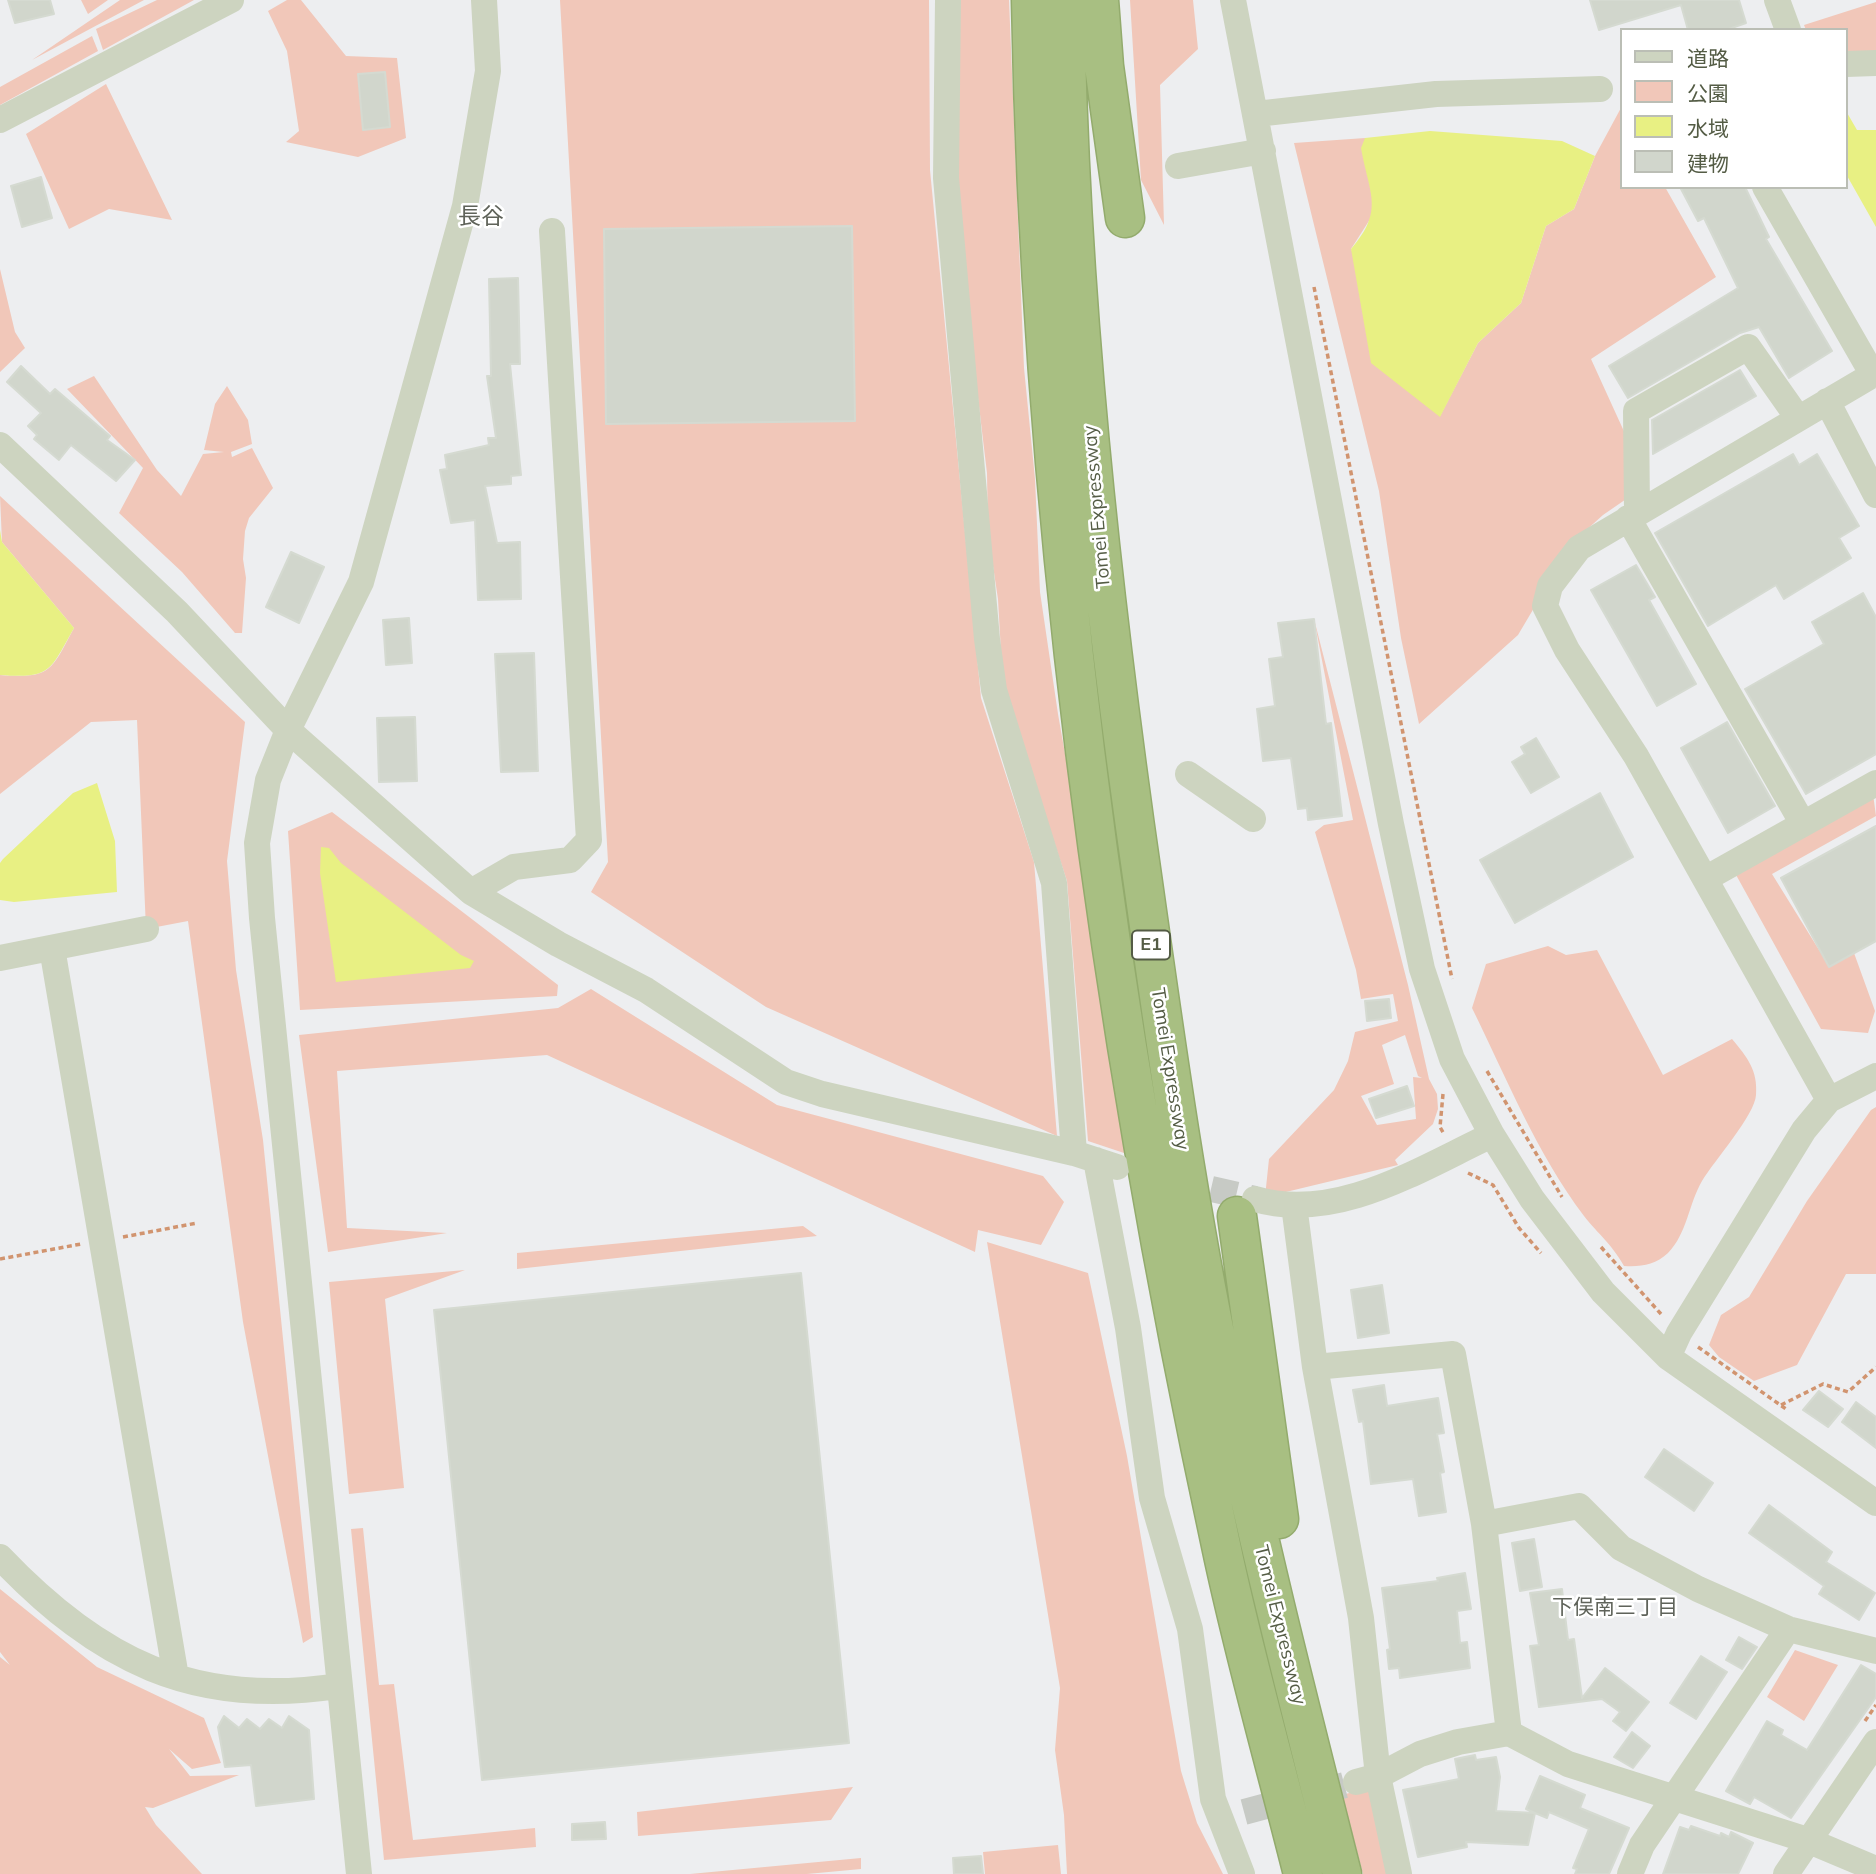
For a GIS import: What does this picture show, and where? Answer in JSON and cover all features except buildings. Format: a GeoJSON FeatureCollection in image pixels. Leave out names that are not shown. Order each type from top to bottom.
{"type":"FeatureCollection","features":[{"type":"Feature","properties":{"kind":"highway","name":"Tomei Expressway"},"geometry":{"type":"LineString","coordinates":[[1031,0],[1044,294],[1075,666],[1109,924],[1141,1126],[1222,1553],[1303,1874]]}},
{"type":"Feature","properties":{"kind":"highway","name":"Tomei Expressway"},"geometry":{"type":"LineString","coordinates":[[1065,0],[1086,391],[1122,740],[1175,1108],[1222,1369],[1265,1567],[1342,1874]]}},
{"type":"Feature","properties":{"kind":"highway"},"geometry":{"type":"LineString","coordinates":[[1099,0],[1104,66],[1125,218]]}},
{"type":"Feature","properties":{"kind":"highway"},"geometry":{"type":"LineString","coordinates":[[1246,1208],[1251,1332],[1316,1774]]}},
{"type":"Feature","properties":{"kind":"highway"},"geometry":{"type":"LineString","coordinates":[[1222,1553],[1241,1681],[1282,1874]]}},
{"type":"Feature","properties":{"kind":"street"},"geometry":{"type":"LineString","coordinates":[[0,120],[231,0]]}},
{"type":"Feature","properties":{"kind":"street"},"geometry":{"type":"LineString","coordinates":[[359,1874],[338,1686],[257,843],[268,780],[288,730],[361,582],[465,206],[488,71],[484,0]]}},
{"type":"Feature","properties":{"kind":"street"},"geometry":{"type":"LineString","coordinates":[[948,0],[946,178],[987,639],[995,690],[1054,883],[1096,1160],[1128,1328],[1153,1498],[1189,1629],[1213,1799],[1232,1815],[1242,1874]]}},
{"type":"Feature","properties":{"kind":"street"},"geometry":{"type":"LineString","coordinates":[[1233,0],[1391,824],[1422,969],[1452,1059],[1492,1135],[1532,1199],[1603,1292],[1668,1357],[1876,1503]]}},
{"type":"Feature","properties":{"kind":"street"},"geometry":{"type":"LineString","coordinates":[[1777,0],[1787,28]]}},
{"type":"Feature","properties":{"kind":"street"},"geometry":{"type":"LineString","coordinates":[[1848,64],[1876,63]]}},
{"type":"Feature","properties":{"kind":"street"},"geometry":{"type":"LineString","coordinates":[[1256,114],[1436,94],[1600,89]]}},
{"type":"Feature","properties":{"kind":"street"},"geometry":{"type":"LineString","coordinates":[[1178,166],[1263,151]]}},
{"type":"Feature","properties":{"kind":"street"},"geometry":{"type":"LineString","coordinates":[[1766,189],[1874,374],[1579,548],[1550,586],[1545,606],[1567,650],[1636,756],[1829,1100]]}},
{"type":"Feature","properties":{"kind":"street"},"geometry":{"type":"LineString","coordinates":[[471,892],[514,867],[570,859],[589,840],[552,231]]}},
{"type":"Feature","properties":{"kind":"street"},"geometry":{"type":"LineString","coordinates":[[1798,418],[1748,347],[1636,411],[1632,515],[1803,824]]}},
{"type":"Feature","properties":{"kind":"street"},"geometry":{"type":"LineString","coordinates":[[1827,401],[1876,495]]}},
{"type":"Feature","properties":{"kind":"street"},"geometry":{"type":"LineString","coordinates":[[0,445],[177,612],[288,730],[471,892],[558,944],[646,990],[786,1082],[822,1094],[1096,1160]]}},
{"type":"Feature","properties":{"kind":"street"},"geometry":{"type":"LineString","coordinates":[[1188,774],[1253,818]]}},
{"type":"Feature","properties":{"kind":"street"},"geometry":{"type":"LineString","coordinates":[[1705,879],[1876,783]]}},
{"type":"Feature","properties":{"kind":"street"},"geometry":{"type":"LineString","coordinates":[[0,958],[146,929]]}},
{"type":"Feature","properties":{"kind":"street"},"geometry":{"type":"LineString","coordinates":[[52,948],[176,1677]]}},
{"type":"Feature","properties":{"kind":"street"},"geometry":{"type":"LineString","coordinates":[[1668,1357],[1679,1333],[1804,1130],[1829,1100],[1876,1076]]}},
{"type":"Feature","properties":{"kind":"street"},"geometry":{"type":"LineString","coordinates":[[1246,1208],[1294,1205],[1358,1196],[1492,1135]]}},
{"type":"Feature","properties":{"kind":"street"},"geometry":{"type":"LineString","coordinates":[[1294,1205],[1315,1367],[1361,1618],[1367,1779],[1399,1874]]}},
{"type":"Feature","properties":{"kind":"street"},"geometry":{"type":"LineString","coordinates":[[1315,1367],[1453,1354],[1484,1524],[1509,1733]]}},
{"type":"Feature","properties":{"kind":"street"},"geometry":{"type":"LineString","coordinates":[[1484,1524],[1579,1506],[1621,1548],[1698,1589],[1788,1629],[1876,1651]]}},
{"type":"Feature","properties":{"kind":"street"},"geometry":{"type":"LineString","coordinates":[[0,1558],[45,1603],[107,1649],[137,1664],[176,1677],[231,1689],[272,1691],[338,1686]]}},
{"type":"Feature","properties":{"kind":"street"},"geometry":{"type":"LineString","coordinates":[[1630,1874],[1642,1844],[1788,1629]]}},
{"type":"Feature","properties":{"kind":"street"},"geometry":{"type":"LineString","coordinates":[[1367,1779],[1420,1754],[1458,1742],[1509,1733],[1568,1764],[1807,1840],[1876,1869]]}},
{"type":"Feature","properties":{"kind":"street"},"geometry":{"type":"LineString","coordinates":[[1786,1874],[1876,1742]]}},
{"type":"Feature","properties":{"kind":"path"},"geometry":{"type":"LineString","coordinates":[[1312,275],[1453,986]]}},
{"type":"Feature","properties":{"kind":"path"},"geometry":{"type":"LineString","coordinates":[[1486,1068],[1566,1203]]}},
{"type":"Feature","properties":{"kind":"path"},"geometry":{"type":"LineString","coordinates":[[1594,1240],[1668,1322]]}},
{"type":"Feature","properties":{"kind":"path"},"geometry":{"type":"LineString","coordinates":[[1781,1405],[1824,1384],[1848,1392],[1876,1367]]}},
{"type":"Feature","properties":{"kind":"green space"},"geometry":{"type":"Polygon","coordinates":[[[81,0],[108,0],[88,14],[81,0]]]}},
{"type":"Feature","properties":{"kind":"green space"},"geometry":{"type":"Polygon","coordinates":[[[120,0],[144,0],[32,60],[120,0]]]}},
{"type":"Feature","properties":{"kind":"green space"},"geometry":{"type":"Polygon","coordinates":[[[157,0],[194,0],[103,50],[96,29],[157,0]]]}},
{"type":"Feature","properties":{"kind":"green space"},"geometry":{"type":"Polygon","coordinates":[[[287,0],[301,0],[346,56],[397,58],[406,138],[358,157],[286,142],[299,131],[287,51],[268,11],[287,0]]]}},
{"type":"Feature","properties":{"kind":"green space"},"geometry":{"type":"Polygon","coordinates":[[[560,0],[929,0],[930,170],[981,698],[1034,862],[1057,1136],[766,1007],[591,892],[608,862],[560,0]]]}},
{"type":"Feature","properties":{"kind":"green space"},"geometry":{"type":"Polygon","coordinates":[[[956,0],[1009,0],[1024,368],[1035,479],[1040,592],[1058,714],[1136,1157],[1088,1141],[1067,881],[1003,688],[998,599],[988,533],[987,473],[958,231],[956,0]]]}},
{"type":"Feature","properties":{"kind":"green space"},"geometry":{"type":"Polygon","coordinates":[[[1130,0],[1193,0],[1198,49],[1160,85],[1164,225],[1141,180],[1130,0]]]}},
{"type":"Feature","properties":{"kind":"green space"},"geometry":{"type":"Polygon","coordinates":[[[1876,2],[1876,57],[1848,56],[1848,28],[1805,28],[1804,25],[1876,2]]]}},
{"type":"Feature","properties":{"kind":"green space"},"geometry":{"type":"Polygon","coordinates":[[[92,36],[98,51],[0,105],[0,87],[92,36]]]}},
{"type":"Feature","properties":{"kind":"green space"},"geometry":{"type":"Polygon","coordinates":[[[106,84],[172,220],[109,209],[69,229],[26,134],[106,84]]]}},
{"type":"Feature","properties":{"kind":"green space"},"geometry":{"type":"Polygon","coordinates":[[[1620,110],[1620,189],[1666,189],[1716,277],[1591,359],[1648,484],[1603,515],[1573,542],[1518,635],[1419,724],[1401,638],[1379,491],[1294,143],[1365,138],[1374,213],[1351,249],[1440,416],[1478,343],[1521,303],[1546,226],[1574,209],[1595,156],[1620,110]]]}},
{"type":"Feature","properties":{"kind":"green space"},"geometry":{"type":"Polygon","coordinates":[[[0,269],[15,332],[25,348],[0,372],[0,269]]]}},
{"type":"Feature","properties":{"kind":"green space"},"geometry":{"type":"Polygon","coordinates":[[[94,376],[157,470],[181,496],[203,454],[224,452],[204,450],[215,404],[227,386],[248,420],[252,444],[231,452],[232,457],[252,448],[273,488],[249,518],[245,531],[243,559],[246,578],[242,633],[235,633],[182,572],[119,513],[143,468],[67,389],[94,376]]]}},
{"type":"Feature","properties":{"kind":"green space"},"geometry":{"type":"Polygon","coordinates":[[[0,496],[245,722],[227,861],[236,970],[263,1140],[313,1637],[303,1643],[243,1322],[188,921],[146,929],[137,720],[91,722],[0,794],[0,675],[30,675],[48,669],[60,654],[74,628],[2,542],[0,496]]]}},
{"type":"Feature","properties":{"kind":"green space"},"geometry":{"type":"Polygon","coordinates":[[[1314,619],[1408,985],[1429,1079],[1437,1094],[1438,1109],[1433,1124],[1395,1160],[1398,1165],[1265,1197],[1269,1159],[1334,1090],[1348,1061],[1355,1032],[1398,1021],[1393,994],[1361,999],[1356,970],[1315,832],[1324,825],[1353,820],[1314,619]],[[1405,1035],[1382,1045],[1394,1084],[1361,1096],[1377,1125],[1416,1119],[1413,1077],[1422,1078],[1418,1076],[1405,1035]]]}},
{"type":"Feature","properties":{"kind":"green space"},"geometry":{"type":"Polygon","coordinates":[[[1873,794],[1876,816],[1772,874],[1829,966],[1854,953],[1875,1011],[1868,1033],[1821,1029],[1735,873],[1873,794]]]}},
{"type":"Feature","properties":{"kind":"green space"},"geometry":{"type":"Polygon","coordinates":[[[332,812],[558,985],[557,996],[300,1010],[288,831],[332,812]]]}},
{"type":"Feature","properties":{"kind":"green space"},"geometry":{"type":"Polygon","coordinates":[[[1548,946],[1566,955],[1597,950],[1663,1075],[1732,1039],[1747,1058],[1753,1071],[1756,1095],[1749,1114],[1702,1181],[1680,1237],[1668,1253],[1647,1264],[1624,1266],[1567,1192],[1523,1115],[1472,1008],[1486,964],[1548,946]]]}},
{"type":"Feature","properties":{"kind":"green space"},"geometry":{"type":"Polygon","coordinates":[[[591,989],[777,1105],[1043,1176],[1064,1202],[1041,1245],[978,1230],[975,1252],[547,1055],[337,1071],[347,1228],[447,1233],[328,1252],[299,1035],[558,1008],[591,989]]]}},
{"type":"Feature","properties":{"kind":"green space"},"geometry":{"type":"Polygon","coordinates":[[[1876,1107],[1876,1274],[1846,1274],[1797,1365],[1754,1381],[1719,1357],[1709,1345],[1721,1315],[1749,1297],[1807,1201],[1871,1110],[1876,1107]]]}},
{"type":"Feature","properties":{"kind":"green space"},"geometry":{"type":"Polygon","coordinates":[[[803,1226],[817,1236],[517,1269],[517,1253],[803,1226]]]}},
{"type":"Feature","properties":{"kind":"green space"},"geometry":{"type":"Polygon","coordinates":[[[987,1242],[1088,1273],[1127,1456],[1181,1771],[1197,1823],[1223,1874],[1067,1874],[1064,1815],[1055,1750],[1060,1688],[987,1242]]]}},
{"type":"Feature","properties":{"kind":"green space"},"geometry":{"type":"Polygon","coordinates":[[[465,1270],[385,1299],[404,1488],[349,1494],[329,1282],[465,1270]]]}},
{"type":"Feature","properties":{"kind":"green space"},"geometry":{"type":"Polygon","coordinates":[[[363,1528],[379,1685],[394,1684],[413,1840],[535,1828],[536,1847],[384,1860],[351,1529],[363,1528]]]}},
{"type":"Feature","properties":{"kind":"green space"},"geometry":{"type":"Polygon","coordinates":[[[0,1589],[97,1667],[204,1718],[221,1763],[192,1769],[169,1749],[190,1776],[239,1775],[153,1808],[145,1807],[156,1825],[202,1874],[0,1874],[0,1657],[10,1665],[0,1652],[0,1589]]]}},
{"type":"Feature","properties":{"kind":"green space"},"geometry":{"type":"Polygon","coordinates":[[[1795,1650],[1838,1665],[1804,1721],[1767,1697],[1795,1650]]]}},
{"type":"Feature","properties":{"kind":"green space"},"geometry":{"type":"Polygon","coordinates":[[[853,1787],[831,1820],[638,1836],[637,1812],[853,1787]]]}},
{"type":"Feature","properties":{"kind":"green space"},"geometry":{"type":"Polygon","coordinates":[[[1371,1787],[1389,1874],[1363,1874],[1342,1795],[1371,1787]]]}},
{"type":"Feature","properties":{"kind":"green space"},"geometry":{"type":"Polygon","coordinates":[[[1058,1845],[1061,1874],[985,1874],[983,1852],[1058,1845]]]}},
{"type":"Feature","properties":{"kind":"green space"},"geometry":{"type":"Polygon","coordinates":[[[861,1858],[861,1869],[807,1874],[690,1874],[861,1858]]]}},
{"type":"Feature","properties":{"kind":"water"},"geometry":{"type":"Polygon","coordinates":[[[1848,114],[1857,130],[1876,130],[1876,227],[1848,178],[1848,114]]]}},
{"type":"Feature","properties":{"kind":"water"},"geometry":{"type":"Polygon","coordinates":[[[1430,131],[1562,141],[1595,156],[1574,209],[1546,226],[1521,303],[1478,343],[1440,417],[1371,363],[1351,249],[1362,235],[1371,212],[1372,201],[1361,148],[1365,138],[1430,131]]]}},
{"type":"Feature","properties":{"kind":"water"},"geometry":{"type":"Polygon","coordinates":[[[0,530],[2,542],[74,628],[54,662],[40,673],[0,675],[0,530]]]}},
{"type":"Feature","properties":{"kind":"water"},"geometry":{"type":"Polygon","coordinates":[[[97,783],[115,841],[117,892],[14,902],[0,900],[0,863],[3,859],[73,793],[97,783]]]}},
{"type":"Feature","properties":{"kind":"water"},"geometry":{"type":"Polygon","coordinates":[[[321,847],[329,848],[341,863],[461,955],[474,961],[470,968],[336,982],[320,873],[321,847]]]}},
{"type":"Feature","properties":{"kind":"tunnel"},"geometry":{"type":"LineString","coordinates":[[1173,1180],[1255,1199]]}},
{"type":"Feature","properties":{"kind":"tunnel"},"geometry":{"type":"LineString","coordinates":[[1244,1812],[1356,1782]]}},
{"type":"Feature","properties":{"kind":"district","name":"長谷"},"geometry":{"type":"Point","coordinates":[481,217]}},
{"type":"Feature","properties":{"kind":"district","name":"下俣南三丁目"},"geometry":{"type":"Point","coordinates":[1615,1608]}}]}
